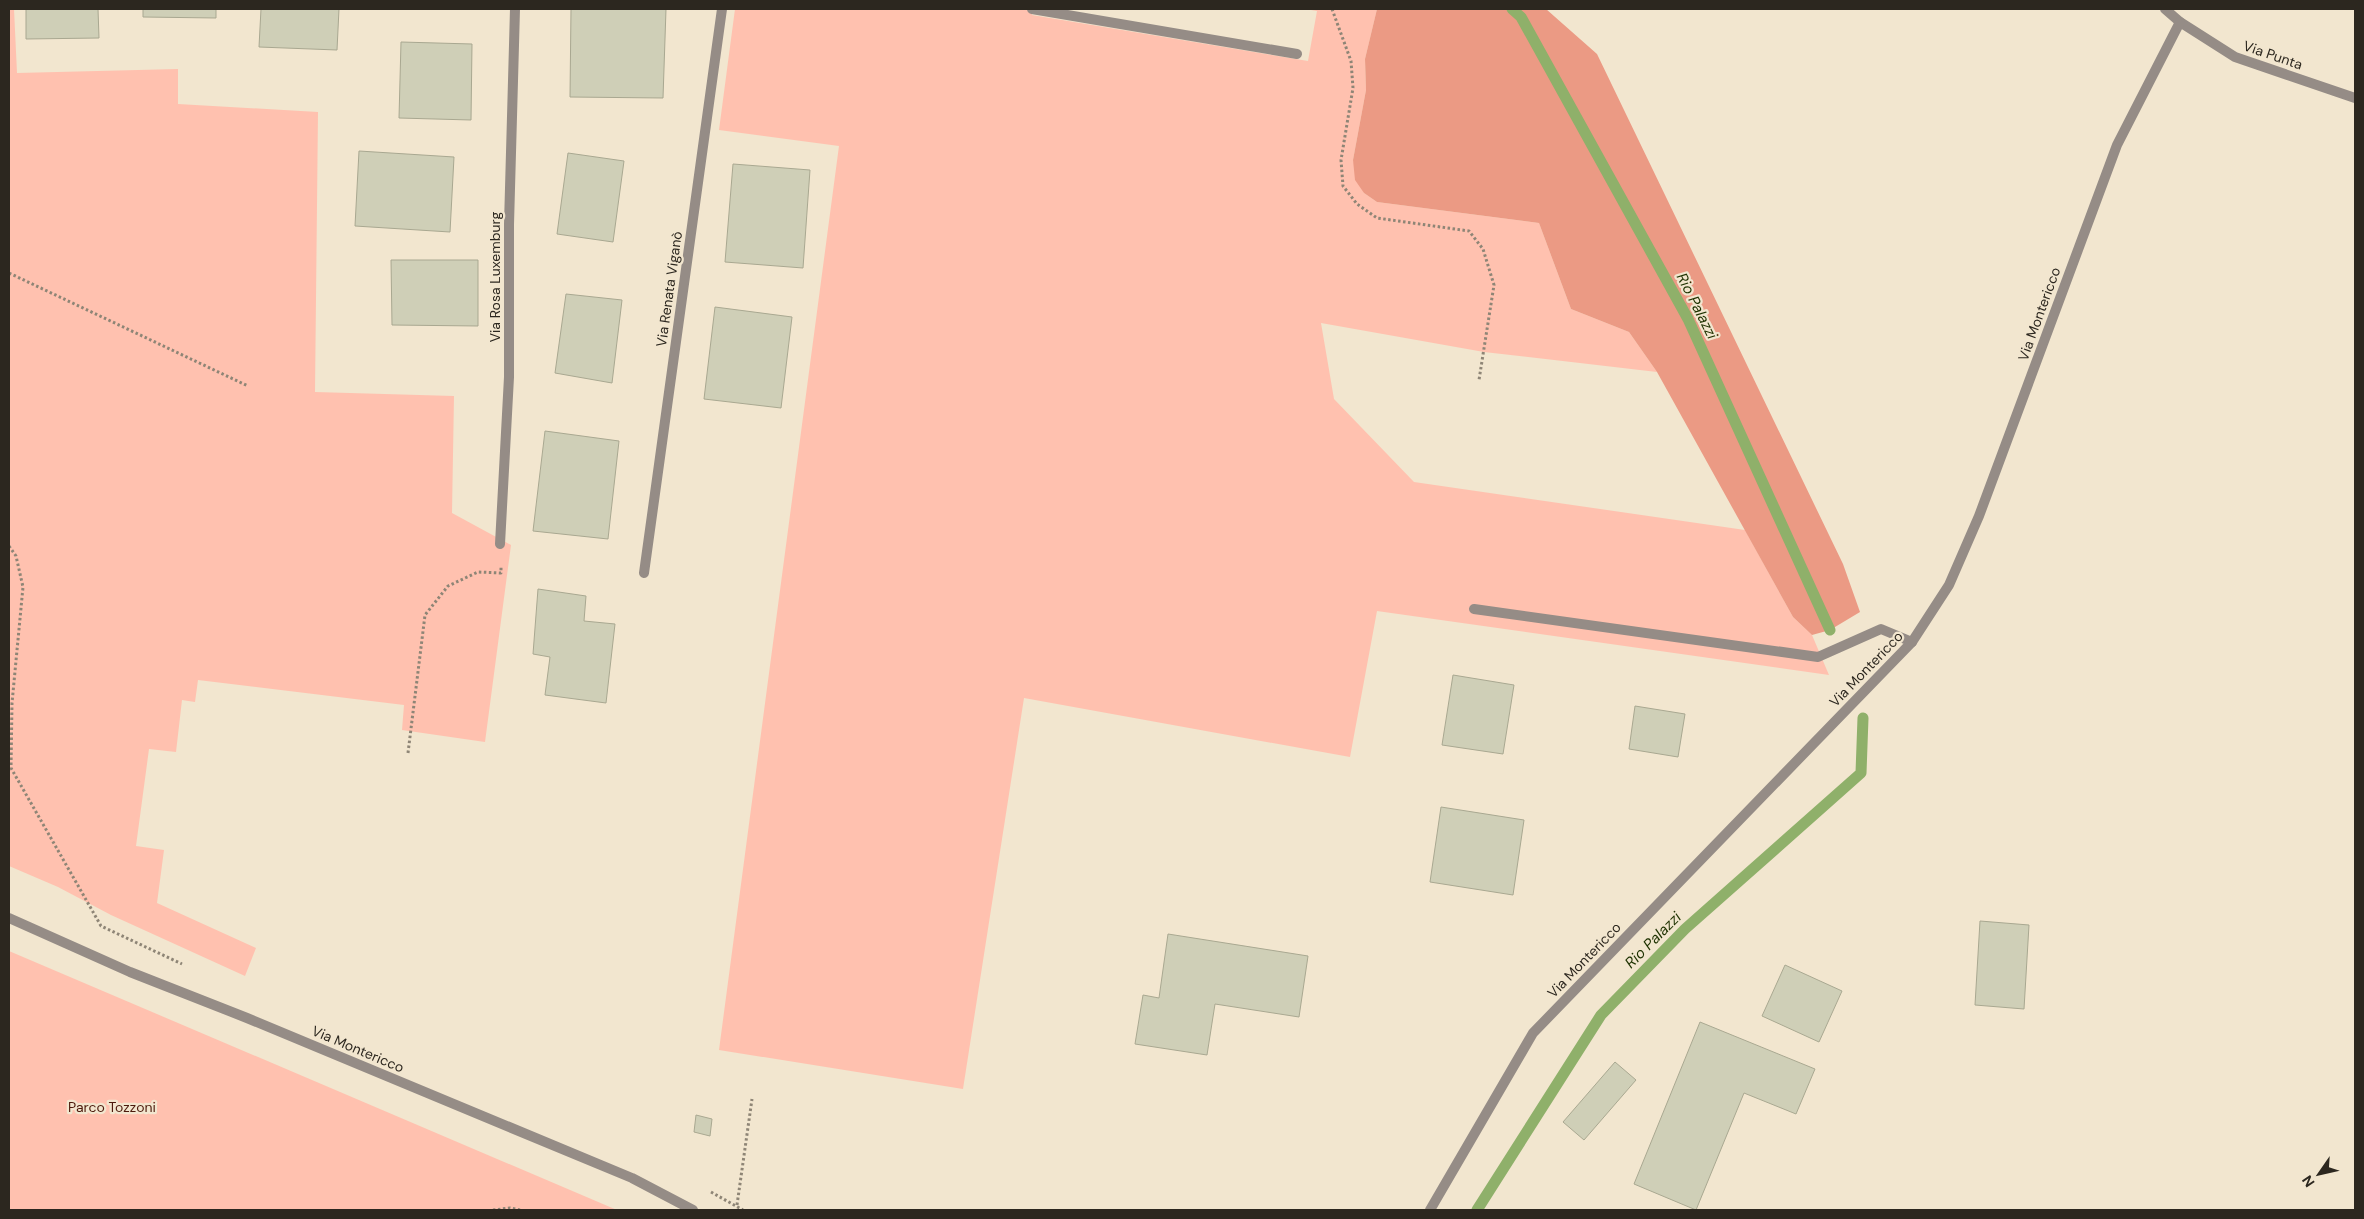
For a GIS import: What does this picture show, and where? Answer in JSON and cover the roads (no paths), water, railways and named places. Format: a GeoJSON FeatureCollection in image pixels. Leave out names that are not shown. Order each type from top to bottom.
{"type":"FeatureCollection","features":[{"type":"Feature","properties":{"kind":"street","name":"Via Rosa Luxemburg"},"geometry":{"type":"LineString","coordinates":[[500,544],[509,377],[509,224],[515,9]]}},
{"type":"Feature","properties":{"kind":"street","name":"Via Renata Viganò"},"geometry":{"type":"LineString","coordinates":[[644,573],[722,9]]}},
{"type":"Feature","properties":{"kind":"street"},"geometry":{"type":"LineString","coordinates":[[1032,9],[1297,54]]}},
{"type":"Feature","properties":{"kind":"street","name":"Via Punta"},"geometry":{"type":"LineString","coordinates":[[2165,9],[2180,22],[2235,57],[2355,98]]}},
{"type":"Feature","properties":{"kind":"street","name":"Via Montericco"},"geometry":{"type":"LineString","coordinates":[[1430,1210],[1532,1033],[1912,642],[1949,585],[1979,516],[2117,145],[2180,22]]}},
{"type":"Feature","properties":{"kind":"street"},"geometry":{"type":"LineString","coordinates":[[1474,608],[1818,656],[1881,629],[1912,642]]}},
{"type":"Feature","properties":{"kind":"street","name":"Via Montericco"},"geometry":{"type":"LineString","coordinates":[[9,918],[130,972],[247,1018],[632,1178],[694,1210]]}},
{"type":"Feature","properties":{"kind":"waterway","name":"Rio Palazzi"},"geometry":{"type":"LineString","coordinates":[[1512,9],[1521,17],[1688,319],[1830,630]]}},
{"type":"Feature","properties":{"kind":"waterway","name":"Rio Palazzi"},"geometry":{"type":"LineString","coordinates":[[1477,1210],[1601,1015],[1685,929],[1861,773],[1863,718]]}},
{"type":"Feature","properties":{"kind":"park label","name":"Parco Tozzoni"},"geometry":{"type":"Point","coordinates":[112,1107]}}]}
